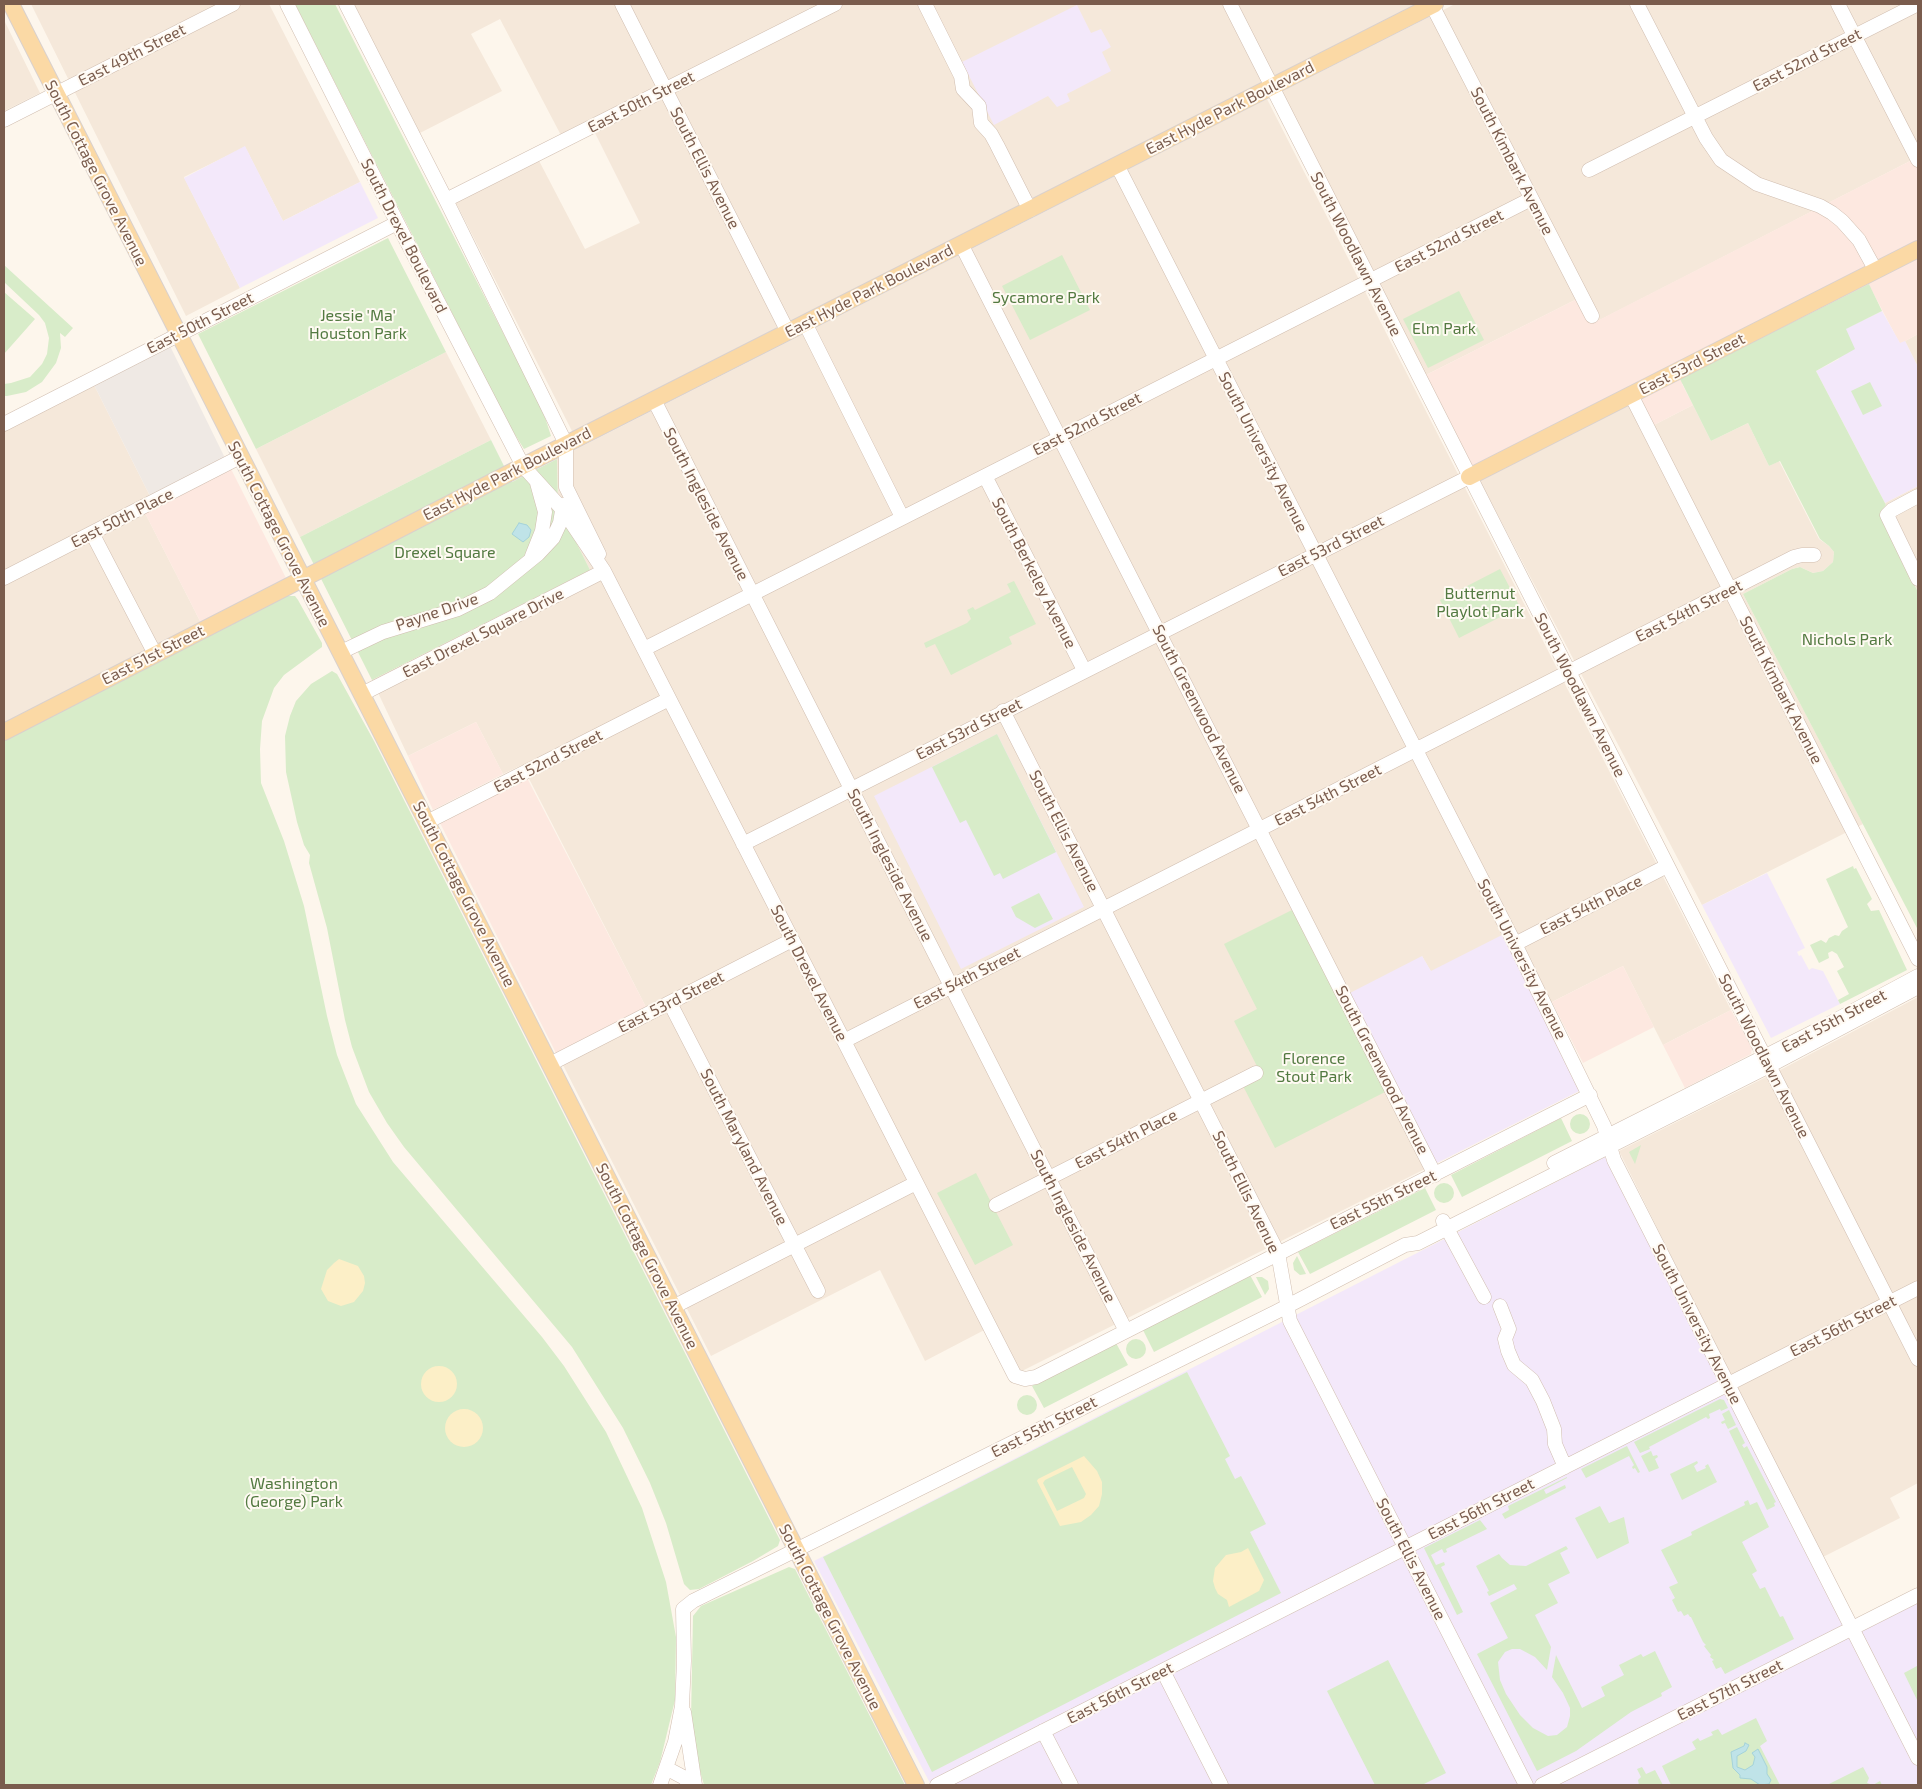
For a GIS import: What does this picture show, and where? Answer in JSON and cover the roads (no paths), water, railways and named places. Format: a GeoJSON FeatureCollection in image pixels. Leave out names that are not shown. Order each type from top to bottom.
{"type":"FeatureCollection","features":[{"type":"Feature","properties":{"kind":"main road","name":"South Cottage Grove Avenue"},"geometry":{"type":"LineString","coordinates":[[10,4],[916,1785]]}},
{"type":"Feature","properties":{"kind":"main road","name":"East Hyde Park Boulevard"},"geometry":{"type":"LineString","coordinates":[[302,579],[1434,5]]}},
{"type":"Feature","properties":{"kind":"main road","name":"East 53rd Street"},"geometry":{"type":"LineString","coordinates":[[1469,477],[1918,249]]}},
{"type":"Feature","properties":{"kind":"main road","name":"East 51st Street"},"geometry":{"type":"LineString","coordinates":[[4,732],[302,579]]}},
{"type":"Feature","properties":{"kind":"street","name":"East 49th Street"},"geometry":{"type":"LineString","coordinates":[[4,120],[233,4]]}},
{"type":"Feature","properties":{"kind":"street","name":"South Drexel Boulevard"},"geometry":{"type":"LineString","coordinates":[[287,4],[397,224],[523,466]]}},
{"type":"Feature","properties":{"kind":"street"},"geometry":{"type":"LineString","coordinates":[[346,4],[446,200],[566,444]]}},
{"type":"Feature","properties":{"kind":"street","name":"South Ellis Avenue"},"geometry":{"type":"LineString","coordinates":[[622,4],[788,332]]}},
{"type":"Feature","properties":{"kind":"street","name":"East 50th Street"},"geometry":{"type":"LineString","coordinates":[[446,200],[835,4]]}},
{"type":"Feature","properties":{"kind":"street"},"geometry":{"type":"LineString","coordinates":[[925,4],[962,76],[963,89],[978,106],[981,123],[991,134],[1030,210]]}},
{"type":"Feature","properties":{"kind":"street","name":"South Woodlawn Avenue"},"geometry":{"type":"LineString","coordinates":[[1230,4],[1918,1359]]}},
{"type":"Feature","properties":{"kind":"street"},"geometry":{"type":"LineString","coordinates":[[1637,4],[1695,118],[1713,150],[1721,160],[1770,190],[1820,206],[1842,221],[1859,240],[1876,271]]}},
{"type":"Feature","properties":{"kind":"street"},"geometry":{"type":"LineString","coordinates":[[1838,4],[1918,160]]}},
{"type":"Feature","properties":{"kind":"street","name":"East 52nd Street"},"geometry":{"type":"LineString","coordinates":[[1589,170],[1918,4]]}},
{"type":"Feature","properties":{"kind":"street","name":"South Kimbark Avenue"},"geometry":{"type":"LineString","coordinates":[[1434,5],[1592,316]]}},
{"type":"Feature","properties":{"kind":"street","name":"South University Avenue"},"geometry":{"type":"LineString","coordinates":[[1117,165],[1515,944],[1590,1095],[1609,1140],[1614,1160],[1918,1758]]}},
{"type":"Feature","properties":{"kind":"street","name":"East 52nd Street"},"geometry":{"type":"LineString","coordinates":[[644,649],[1531,199]]}},
{"type":"Feature","properties":{"kind":"street","name":"East 50th Street"},"geometry":{"type":"LineString","coordinates":[[4,424],[177,334],[397,224]]}},
{"type":"Feature","properties":{"kind":"street","name":"South Greenwood Avenue"},"geometry":{"type":"LineString","coordinates":[[961,244],[1435,1175]]}},
{"type":"Feature","properties":{"kind":"street"},"geometry":{"type":"LineString","coordinates":[[805,323],[902,518]]}},
{"type":"Feature","properties":{"kind":"street","name":"South Kimbark Avenue"},"geometry":{"type":"LineString","coordinates":[[1631,395],[1918,959]]}},
{"type":"Feature","properties":{"kind":"street","name":"South Ingleside Avenue"},"geometry":{"type":"LineString","coordinates":[[654,400],[1126,1331]]}},
{"type":"Feature","properties":{"kind":"street","name":"South Drexel Avenue"},"geometry":{"type":"LineString","coordinates":[[566,444],[566,487],[598,549],[604,571]]}},
{"type":"Feature","properties":{"kind":"street","name":"East 50th Place"},"geometry":{"type":"LineString","coordinates":[[4,578],[240,457]]}},
{"type":"Feature","properties":{"kind":"street","name":"South Drexel Avenue"},"geometry":{"type":"LineString","coordinates":[[523,466],[563,510],[604,571],[1015,1376]]}},
{"type":"Feature","properties":{"kind":"street","name":"South Berkeley Avenue"},"geometry":{"type":"LineString","coordinates":[[984,476],[1084,670]]}},
{"type":"Feature","properties":{"kind":"street","name":"East 53rd Street"},"geometry":{"type":"LineString","coordinates":[[743,844],[1469,477]]}},
{"type":"Feature","properties":{"kind":"street","name":"South Drexel Avenue"},"geometry":{"type":"LineString","coordinates":[[536,482],[545,512]]}},
{"type":"Feature","properties":{"kind":"street","name":"Payne Drive"},"geometry":{"type":"LineString","coordinates":[[341,652],[383,632],[452,611],[476,601],[502,584],[538,554],[553,538],[560,523],[566,487]]}},
{"type":"Feature","properties":{"kind":"street"},"geometry":{"type":"LineString","coordinates":[[1918,496],[1892,510],[1887,515],[1918,579]]}},
{"type":"Feature","properties":{"kind":"street","name":"Payne Drive"},"geometry":{"type":"LineString","coordinates":[[527,562],[535,551],[542,531],[545,512]]}},
{"type":"Feature","properties":{"kind":"street"},"geometry":{"type":"LineString","coordinates":[[92,533],[155,654]]}},
{"type":"Feature","properties":{"kind":"street","name":"East 54th Street"},"geometry":{"type":"LineString","coordinates":[[844,1041],[1794,557],[1814,555]]}},
{"type":"Feature","properties":{"kind":"street","name":"East Drexel Square Drive"},"geometry":{"type":"LineString","coordinates":[[362,694],[604,571]]}},
{"type":"Feature","properties":{"kind":"street","name":"East 52nd Street"},"geometry":{"type":"LineString","coordinates":[[427,822],[669,699]]}},
{"type":"Feature","properties":{"kind":"street","name":"South Ellis Avenue"},"geometry":{"type":"LineString","coordinates":[[1003,711],[1278,1253],[1290,1321],[1526,1785]]}},
{"type":"Feature","properties":{"kind":"street","name":"East 54th Place"},"geometry":{"type":"LineString","coordinates":[[1515,944],[1667,866]]}},
{"type":"Feature","properties":{"kind":"street","name":"East 53rd Street"},"geometry":{"type":"LineString","coordinates":[[550,1064],[792,940]]}},
{"type":"Feature","properties":{"kind":"street","name":"East 55th Street"},"geometry":{"type":"LineString","coordinates":[[1767,1061],[1918,976]]}},
{"type":"Feature","properties":{"kind":"street","name":"East 55th Street"},"geometry":{"type":"LineString","coordinates":[[682,1706],[684,1661],[683,1608],[705,1594],[797,1551],[1405,1245],[1418,1243],[1444,1224],[1918,987]]}},
{"type":"Feature","properties":{"kind":"street","name":"South Maryland Avenue"},"geometry":{"type":"LineString","coordinates":[[670,1003],[818,1291]]}},
{"type":"Feature","properties":{"kind":"street","name":"East 54th Place"},"geometry":{"type":"LineString","coordinates":[[996,1205],[1256,1073]]}},
{"type":"Feature","properties":{"kind":"street","name":"East 55th Street"},"geometry":{"type":"LineString","coordinates":[[1015,1376],[1025,1379],[1036,1377],[1590,1095]]}},
{"type":"Feature","properties":{"kind":"street"},"geometry":{"type":"LineString","coordinates":[[673,1307],[916,1183]]}},
{"type":"Feature","properties":{"kind":"street"},"geometry":{"type":"LineString","coordinates":[[1444,1224],[1484,1297]]}},
{"type":"Feature","properties":{"kind":"street","name":"East 56th Street"},"geometry":{"type":"LineString","coordinates":[[937,1785],[1918,1288]]}},
{"type":"Feature","properties":{"kind":"street"},"geometry":{"type":"LineString","coordinates":[[1500,1306],[1509,1329],[1505,1339],[1514,1366],[1532,1380],[1543,1401],[1554,1429],[1555,1444],[1565,1467]]}},
{"type":"Feature","properties":{"kind":"street","name":"East 57th Street"},"geometry":{"type":"LineString","coordinates":[[1542,1785],[1918,1594]]}},
{"type":"Feature","properties":{"kind":"street"},"geometry":{"type":"LineString","coordinates":[[1163,1671],[1221,1785]]}},
{"type":"Feature","properties":{"kind":"street"},"geometry":{"type":"LineString","coordinates":[[660,1785],[675,1742],[682,1706]]}},
{"type":"Feature","properties":{"kind":"street"},"geometry":{"type":"LineString","coordinates":[[682,1706],[693,1785]]}},
{"type":"Feature","properties":{"kind":"street"},"geometry":{"type":"LineString","coordinates":[[1044,1731],[1071,1785]]}},
{"type":"Feature","properties":{"kind":"street"},"geometry":{"type":"LineString","coordinates":[[666,1768],[693,1785]]}},
{"type":"Feature","properties":{"kind":"water"},"geometry":{"type":"Polygon","coordinates":[[[519,523],[527,525],[531,530],[529,537],[523,542],[512,534],[519,523]]]}},
{"type":"Feature","properties":{"kind":"water"},"geometry":{"type":"Polygon","coordinates":[[[1745,1743],[1749,1745],[1746,1751],[1737,1756],[1737,1767],[1745,1770],[1753,1765],[1755,1757],[1752,1753],[1758,1749],[1767,1767],[1767,1774],[1771,1780],[1769,1784],[1760,1785],[1751,1779],[1740,1778],[1740,1775],[1733,1768],[1731,1752],[1744,1746],[1745,1743]]]}},
{"type":"Feature","properties":{"kind":"park label","name":"Sycamore Park"},"geometry":{"type":"Point","coordinates":[1046,298]}},
{"type":"Feature","properties":{"kind":"park label","name":"Jessie 'Ma' Houston Park"},"geometry":{"type":"Point","coordinates":[358,325]}},
{"type":"Feature","properties":{"kind":"park label","name":"Elm Park"},"geometry":{"type":"Point","coordinates":[1444,329]}},
{"type":"Feature","properties":{"kind":"park label","name":"Drexel Square"},"geometry":{"type":"Point","coordinates":[445,553]}},
{"type":"Feature","properties":{"kind":"park label","name":"Butternut Playlot Park"},"geometry":{"type":"Point","coordinates":[1480,603]}},
{"type":"Feature","properties":{"kind":"park label","name":"Nichols Park"},"geometry":{"type":"Point","coordinates":[1847,640]}},
{"type":"Feature","properties":{"kind":"park label","name":"Florence Stout Park"},"geometry":{"type":"Point","coordinates":[1314,1068]}},
{"type":"Feature","properties":{"kind":"park label","name":"Washington (George) Park"},"geometry":{"type":"Point","coordinates":[294,1493]}}]}
